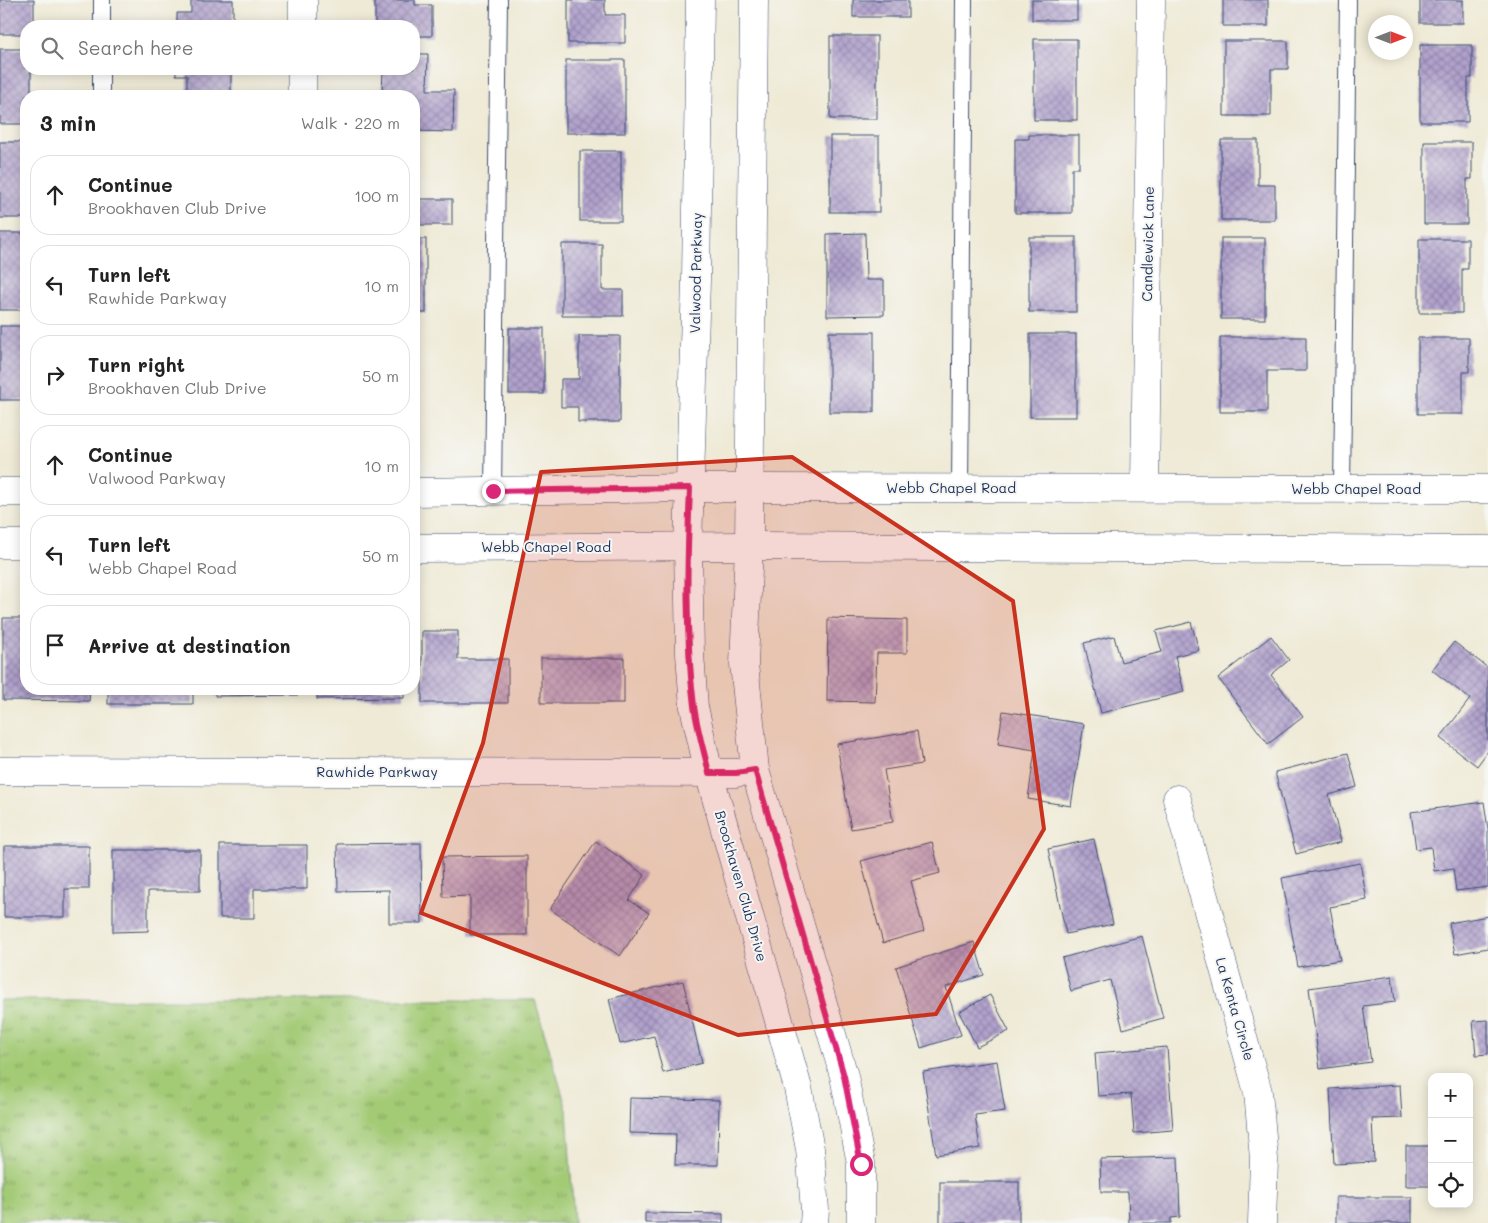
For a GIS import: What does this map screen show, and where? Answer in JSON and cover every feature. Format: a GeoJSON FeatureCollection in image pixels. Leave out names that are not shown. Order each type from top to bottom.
{"type":"FeatureCollection","features":[{"type":"Feature","properties":{"kind":"main road"},"geometry":{"type":"LineString","coordinates":[[303,0],[303,20]]}},
{"type":"Feature","properties":{"kind":"main road","name":"Valwood Parkway"},"geometry":{"type":"LineString","coordinates":[[688,546],[696,280],[700,0]]}},
{"type":"Feature","properties":{"kind":"main road"},"geometry":{"type":"LineString","coordinates":[[754,0],[749,546],[744,664],[755,770],[844,1076],[861,1164],[861,1223]]}},
{"type":"Feature","properties":{"kind":"main road","name":"Candlewick Lane"},"geometry":{"type":"LineString","coordinates":[[1145,488],[1151,0]]}},
{"type":"Feature","properties":{"kind":"main road"},"geometry":{"type":"LineString","coordinates":[[302,75],[302,90]]}},
{"type":"Feature","properties":{"kind":"main road","name":"Webb Chapel Road"},"geometry":{"type":"LineString","coordinates":[[420,492],[690,488],[1488,489]]}},
{"type":"Feature","properties":{"kind":"main road"},"geometry":{"type":"LineString","coordinates":[[0,492],[20,492]]}},
{"type":"Feature","properties":{"kind":"main road"},"geometry":{"type":"LineString","coordinates":[[0,544],[20,544]]}},
{"type":"Feature","properties":{"kind":"main road","name":"Brookhaven Club Drive"},"geometry":{"type":"LineString","coordinates":[[688,546],[690,654],[694,707],[709,773],[798,1088],[810,1149],[815,1210],[814,1223]]}},
{"type":"Feature","properties":{"kind":"main road","name":"Webb Chapel Road"},"geometry":{"type":"LineString","coordinates":[[420,548],[749,546],[1488,550]]}},
{"type":"Feature","properties":{"kind":"main road","name":"Rawhide Parkway"},"geometry":{"type":"LineString","coordinates":[[0,771],[736,773],[755,770]]}},
{"type":"Feature","properties":{"kind":"main road","name":"La Kenta Circle"},"geometry":{"type":"LineString","coordinates":[[1177,799],[1258,1092],[1264,1159],[1262,1223]]}},
{"type":"Feature","properties":{"kind":"lane"},"geometry":{"type":"LineString","coordinates":[[102,0],[102,20]]}},
{"type":"Feature","properties":{"kind":"lane"},"geometry":{"type":"LineString","coordinates":[[493,491],[499,0]]}},
{"type":"Feature","properties":{"kind":"lane"},"geometry":{"type":"LineString","coordinates":[[960,488],[964,0]]}},
{"type":"Feature","properties":{"kind":"lane"},"geometry":{"type":"LineString","coordinates":[[1342,489],[1348,0]]}},
{"type":"Feature","properties":{"kind":"lane"},"geometry":{"type":"LineString","coordinates":[[101,75],[101,90]]}},
{"type":"Feature","properties":{"kind":"highlighted area"},"geometry":{"type":"Polygon","coordinates":[[[792,457],[1013,601],[1044,829],[936,1014],[738,1035],[421,913],[483,743],[541,472],[792,457]]]}},
{"type":"Feature","properties":{"kind":"green space"},"geometry":{"type":"Polygon","coordinates":[[[0,1000],[535,1000],[567,1110],[574,1223],[0,1223],[0,1000]]]}},
{"type":"Feature","properties":{"kind":"building"},"geometry":{"type":"Polygon","coordinates":[[[0,0],[34,0],[34,20],[20,20],[20,34],[0,34],[0,0]]]}},
{"type":"Feature","properties":{"kind":"building"},"geometry":{"type":"Polygon","coordinates":[[[191,0],[233,0],[233,20],[177,20],[177,13],[191,13],[191,0]]]}},
{"type":"Feature","properties":{"kind":"building"},"geometry":{"type":"Polygon","coordinates":[[[375,0],[415,0],[415,5],[432,5],[432,36],[420,36],[420,20],[375,20],[375,0]]]}},
{"type":"Feature","properties":{"kind":"building"},"geometry":{"type":"Polygon","coordinates":[[[568,0],[605,0],[605,15],[625,15],[625,43],[568,43],[568,0]]]}},
{"type":"Feature","properties":{"kind":"building"},"geometry":{"type":"Polygon","coordinates":[[[853,0],[908,0],[908,17],[853,17],[853,0]]]}},
{"type":"Feature","properties":{"kind":"building"},"geometry":{"type":"Polygon","coordinates":[[[1032,0],[1077,0],[1077,20],[1032,20],[1032,0]]]}},
{"type":"Feature","properties":{"kind":"building"},"geometry":{"type":"Polygon","coordinates":[[[1223,0],[1268,0],[1268,26],[1223,26],[1223,0]]]}},
{"type":"Feature","properties":{"kind":"building"},"geometry":{"type":"Polygon","coordinates":[[[1420,0],[1463,0],[1463,23],[1420,23],[1420,0]]]}},
{"type":"Feature","properties":{"kind":"building"},"geometry":{"type":"Polygon","coordinates":[[[830,36],[877,36],[877,119],[830,119],[830,36]]]}},
{"type":"Feature","properties":{"kind":"building"},"geometry":{"type":"Polygon","coordinates":[[[1034,39],[1077,39],[1077,120],[1034,120],[1034,39]]]}},
{"type":"Feature","properties":{"kind":"building"},"geometry":{"type":"Polygon","coordinates":[[[1224,41],[1288,41],[1288,69],[1271,69],[1271,116],[1224,116],[1224,41]]]}},
{"type":"Feature","properties":{"kind":"building"},"geometry":{"type":"Polygon","coordinates":[[[1420,45],[1472,45],[1472,78],[1468,78],[1468,122],[1420,122],[1420,45]]]}},
{"type":"Feature","properties":{"kind":"building"},"geometry":{"type":"Polygon","coordinates":[[[0,49],[20,49],[20,75],[31,75],[31,90],[20,90],[20,124],[0,124],[0,49]]]}},
{"type":"Feature","properties":{"kind":"building"},"geometry":{"type":"Polygon","coordinates":[[[420,54],[428,54],[427,90],[454,90],[453,132],[420,131],[420,90],[382,90],[383,75],[420,75],[420,54]]]}},
{"type":"Feature","properties":{"kind":"building"},"geometry":{"type":"Polygon","coordinates":[[[566,60],[625,60],[625,133],[566,133],[566,60]]]}},
{"type":"Feature","properties":{"kind":"building"},"geometry":{"type":"Polygon","coordinates":[[[187,75],[231,75],[231,90],[187,90],[187,75]]]}},
{"type":"Feature","properties":{"kind":"building"},"geometry":{"type":"Polygon","coordinates":[[[1029,135],[1079,135],[1079,168],[1072,168],[1072,213],[1015,213],[1015,139],[1029,139],[1029,135]]]}},
{"type":"Feature","properties":{"kind":"building"},"geometry":{"type":"Polygon","coordinates":[[[830,136],[879,136],[879,212],[830,212],[830,136]]]}},
{"type":"Feature","properties":{"kind":"building"},"geometry":{"type":"Polygon","coordinates":[[[1221,140],[1258,140],[1258,185],[1275,185],[1275,220],[1221,220],[1221,140]]]}},
{"type":"Feature","properties":{"kind":"building"},"geometry":{"type":"Polygon","coordinates":[[[0,142],[20,142],[20,218],[0,218],[0,142]]]}},
{"type":"Feature","properties":{"kind":"building"},"geometry":{"type":"Polygon","coordinates":[[[1424,142],[1472,142],[1472,179],[1467,179],[1467,224],[1424,224],[1424,142]]]}},
{"type":"Feature","properties":{"kind":"building"},"geometry":{"type":"Polygon","coordinates":[[[580,151],[621,151],[621,221],[580,221],[580,151]]]}},
{"type":"Feature","properties":{"kind":"building"},"geometry":{"type":"Polygon","coordinates":[[[420,199],[452,199],[452,225],[420,225],[420,199]]]}},
{"type":"Feature","properties":{"kind":"building"},"geometry":{"type":"Polygon","coordinates":[[[0,233],[20,233],[20,310],[0,310],[0,233]]]}},
{"type":"Feature","properties":{"kind":"building"},"geometry":{"type":"Polygon","coordinates":[[[865,233],[866,280],[884,280],[884,315],[827,316],[827,234],[865,233]]]}},
{"type":"Feature","properties":{"kind":"building"},"geometry":{"type":"Polygon","coordinates":[[[1029,237],[1076,237],[1076,312],[1029,312],[1029,237]]]}},
{"type":"Feature","properties":{"kind":"building"},"geometry":{"type":"Polygon","coordinates":[[[1221,238],[1265,238],[1265,319],[1221,319],[1221,238]]]}},
{"type":"Feature","properties":{"kind":"building"},"geometry":{"type":"Polygon","coordinates":[[[420,239],[426,239],[426,313],[420,313],[420,239]]]}},
{"type":"Feature","properties":{"kind":"building"},"geometry":{"type":"Polygon","coordinates":[[[1419,239],[1468,239],[1468,269],[1462,269],[1462,313],[1419,313],[1419,239]]]}},
{"type":"Feature","properties":{"kind":"building"},"geometry":{"type":"Polygon","coordinates":[[[562,244],[602,244],[602,290],[623,290],[623,316],[562,316],[562,244]]]}},
{"type":"Feature","properties":{"kind":"building"},"geometry":{"type":"Polygon","coordinates":[[[0,326],[20,326],[20,400],[0,400],[0,326]]]}},
{"type":"Feature","properties":{"kind":"building"},"geometry":{"type":"Polygon","coordinates":[[[509,328],[544,328],[544,394],[509,394],[509,328]]]}},
{"type":"Feature","properties":{"kind":"building"},"geometry":{"type":"Polygon","coordinates":[[[829,332],[874,332],[874,412],[829,412],[829,332]]]}},
{"type":"Feature","properties":{"kind":"building"},"geometry":{"type":"Polygon","coordinates":[[[1030,334],[1076,334],[1076,417],[1030,417],[1030,334]]]}},
{"type":"Feature","properties":{"kind":"building"},"geometry":{"type":"Polygon","coordinates":[[[579,336],[620,336],[620,422],[578,422],[578,407],[561,407],[561,379],[579,379],[579,336]]]}},
{"type":"Feature","properties":{"kind":"building"},"geometry":{"type":"Polygon","coordinates":[[[1220,337],[1306,337],[1306,371],[1267,371],[1267,412],[1220,412],[1220,337]]]}},
{"type":"Feature","properties":{"kind":"building"},"geometry":{"type":"Polygon","coordinates":[[[1418,338],[1469,338],[1469,372],[1463,372],[1463,414],[1418,414],[1418,338]]]}},
{"type":"Feature","properties":{"kind":"building"},"geometry":{"type":"Polygon","coordinates":[[[3,618],[20,618],[20,695],[90,695],[89,701],[3,700],[3,618]]]}},
{"type":"Feature","properties":{"kind":"building"},"geometry":{"type":"Polygon","coordinates":[[[828,618],[907,620],[907,653],[877,653],[875,702],[827,701],[828,618]]]}},
{"type":"Feature","properties":{"kind":"building"},"geometry":{"type":"Polygon","coordinates":[[[1191,622],[1199,650],[1175,656],[1184,692],[1101,713],[1084,643],[1114,636],[1121,662],[1162,652],[1156,631],[1191,622]]]}},
{"type":"Feature","properties":{"kind":"building"},"geometry":{"type":"Polygon","coordinates":[[[422,631],[458,631],[458,659],[508,659],[508,703],[422,703],[422,631]]]}},
{"type":"Feature","properties":{"kind":"building"},"geometry":{"type":"Polygon","coordinates":[[[1271,636],[1289,660],[1271,675],[1303,717],[1268,744],[1218,678],[1271,636]]]}},
{"type":"Feature","properties":{"kind":"building"},"geometry":{"type":"Polygon","coordinates":[[[1454,642],[1488,668],[1488,751],[1477,766],[1440,738],[1470,699],[1432,670],[1454,642]]]}},
{"type":"Feature","properties":{"kind":"building"},"geometry":{"type":"Polygon","coordinates":[[[541,658],[624,658],[624,703],[541,703],[541,658]]]}},
{"type":"Feature","properties":{"kind":"building"},"geometry":{"type":"Polygon","coordinates":[[[108,695],[193,695],[193,704],[108,704],[108,695]]]}},
{"type":"Feature","properties":{"kind":"building"},"geometry":{"type":"Polygon","coordinates":[[[215,695],[298,695],[215,696],[215,695]]]}},
{"type":"Feature","properties":{"kind":"building"},"geometry":{"type":"Polygon","coordinates":[[[317,695],[404,695],[404,698],[317,699],[317,695]]]}},
{"type":"Feature","properties":{"kind":"building"},"geometry":{"type":"Polygon","coordinates":[[[1003,711],[1084,724],[1071,806],[1028,799],[1035,750],[998,744],[1003,711]]]}},
{"type":"Feature","properties":{"kind":"building"},"geometry":{"type":"Polygon","coordinates":[[[917,731],[922,764],[884,770],[893,822],[851,829],[837,744],[917,731]]]}},
{"type":"Feature","properties":{"kind":"building"},"geometry":{"type":"Polygon","coordinates":[[[1348,753],[1357,787],[1329,795],[1341,842],[1296,854],[1275,772],[1348,753]]]}},
{"type":"Feature","properties":{"kind":"building"},"geometry":{"type":"Polygon","coordinates":[[[1484,802],[1488,829],[1488,887],[1456,891],[1453,868],[1434,871],[1431,847],[1416,849],[1411,812],[1484,802]]]}},
{"type":"Feature","properties":{"kind":"building"},"geometry":{"type":"Polygon","coordinates":[[[1094,839],[1113,924],[1066,934],[1048,849],[1094,839]]]}},
{"type":"Feature","properties":{"kind":"building"},"geometry":{"type":"Polygon","coordinates":[[[596,841],[645,875],[629,900],[649,913],[620,956],[550,909],[596,841]]]}},
{"type":"Feature","properties":{"kind":"building"},"geometry":{"type":"Polygon","coordinates":[[[932,842],[940,873],[911,881],[924,931],[883,943],[861,861],[932,842]]]}},
{"type":"Feature","properties":{"kind":"building"},"geometry":{"type":"Polygon","coordinates":[[[421,843],[422,923],[389,923],[389,890],[338,891],[337,844],[421,843]]]}},
{"type":"Feature","properties":{"kind":"building"},"geometry":{"type":"Polygon","coordinates":[[[220,845],[307,845],[307,889],[254,889],[254,918],[220,918],[220,845]]]}},
{"type":"Feature","properties":{"kind":"building"},"geometry":{"type":"Polygon","coordinates":[[[4,846],[89,846],[89,889],[65,889],[65,917],[4,917],[4,846]]]}},
{"type":"Feature","properties":{"kind":"building"},"geometry":{"type":"Polygon","coordinates":[[[113,850],[200,850],[200,891],[148,891],[148,931],[113,932],[113,850]]]}},
{"type":"Feature","properties":{"kind":"building"},"geometry":{"type":"Polygon","coordinates":[[[527,856],[527,935],[470,935],[470,896],[443,897],[442,857],[527,856]]]}},
{"type":"Feature","properties":{"kind":"building"},"geometry":{"type":"Polygon","coordinates":[[[1360,863],[1367,900],[1330,907],[1340,960],[1298,967],[1282,878],[1360,863]]]}},
{"type":"Feature","properties":{"kind":"building"},"geometry":{"type":"Polygon","coordinates":[[[1488,916],[1488,948],[1455,954],[1449,923],[1488,916]]]}},
{"type":"Feature","properties":{"kind":"building"},"geometry":{"type":"Polygon","coordinates":[[[1142,936],[1163,1018],[1123,1029],[1110,980],[1071,991],[1062,958],[1142,936]]]}},
{"type":"Feature","properties":{"kind":"building"},"geometry":{"type":"Polygon","coordinates":[[[974,942],[984,975],[946,987],[961,1035],[921,1048],[896,967],[974,942]]]}},
{"type":"Feature","properties":{"kind":"building"},"geometry":{"type":"Polygon","coordinates":[[[1392,976],[1395,1002],[1363,1006],[1371,1062],[1320,1069],[1309,988],[1392,976]]]}},
{"type":"Feature","properties":{"kind":"building"},"geometry":{"type":"Polygon","coordinates":[[[683,981],[702,1063],[663,1073],[654,1036],[620,1044],[609,999],[683,981]]]}},
{"type":"Feature","properties":{"kind":"building"},"geometry":{"type":"Polygon","coordinates":[[[990,995],[1009,1031],[977,1047],[959,1012],[990,995]]]}},
{"type":"Feature","properties":{"kind":"building"},"geometry":{"type":"Polygon","coordinates":[[[1488,1020],[1488,1054],[1476,1055],[1473,1021],[1488,1020]]]}},
{"type":"Feature","properties":{"kind":"building"},"geometry":{"type":"Polygon","coordinates":[[[1167,1047],[1173,1130],[1134,1133],[1131,1094],[1098,1096],[1095,1053],[1167,1047]]]}},
{"type":"Feature","properties":{"kind":"building"},"geometry":{"type":"Polygon","coordinates":[[[997,1061],[1005,1111],[975,1115],[980,1148],[936,1155],[923,1072],[997,1061]]]}},
{"type":"Feature","properties":{"kind":"building"},"geometry":{"type":"Polygon","coordinates":[[[1400,1085],[1402,1118],[1372,1119],[1374,1162],[1334,1164],[1330,1089],[1400,1085]]]}},
{"type":"Feature","properties":{"kind":"building"},"geometry":{"type":"Polygon","coordinates":[[[630,1098],[719,1100],[718,1165],[675,1165],[676,1134],[629,1133],[630,1098]]]}},
{"type":"Feature","properties":{"kind":"building"},"geometry":{"type":"Polygon","coordinates":[[[1406,1146],[1428,1146],[1428,1186],[1406,1186],[1406,1146]]]}},
{"type":"Feature","properties":{"kind":"building"},"geometry":{"type":"Polygon","coordinates":[[[1178,1157],[1180,1217],[1171,1218],[1171,1223],[1129,1223],[1128,1192],[1101,1192],[1100,1159],[1178,1157]]]}},
{"type":"Feature","properties":{"kind":"building"},"geometry":{"type":"Polygon","coordinates":[[[940,1182],[1019,1182],[1019,1223],[940,1223],[940,1182]]]}},
{"type":"Feature","properties":{"kind":"building"},"geometry":{"type":"Polygon","coordinates":[[[1336,1197],[1412,1197],[1412,1223],[1336,1223],[1336,1197]]]}},
{"type":"Feature","properties":{"kind":"building"},"geometry":{"type":"Polygon","coordinates":[[[645,1213],[723,1214],[723,1223],[645,1223],[645,1213]]]}},
{"type":"Feature","properties":{"kind":"route"},"geometry":{"type":"LineString","coordinates":[[493,491],[690,488],[688,546],[690,654],[694,707],[709,773],[736,773],[755,770],[844,1076],[861,1164]]}}]}
